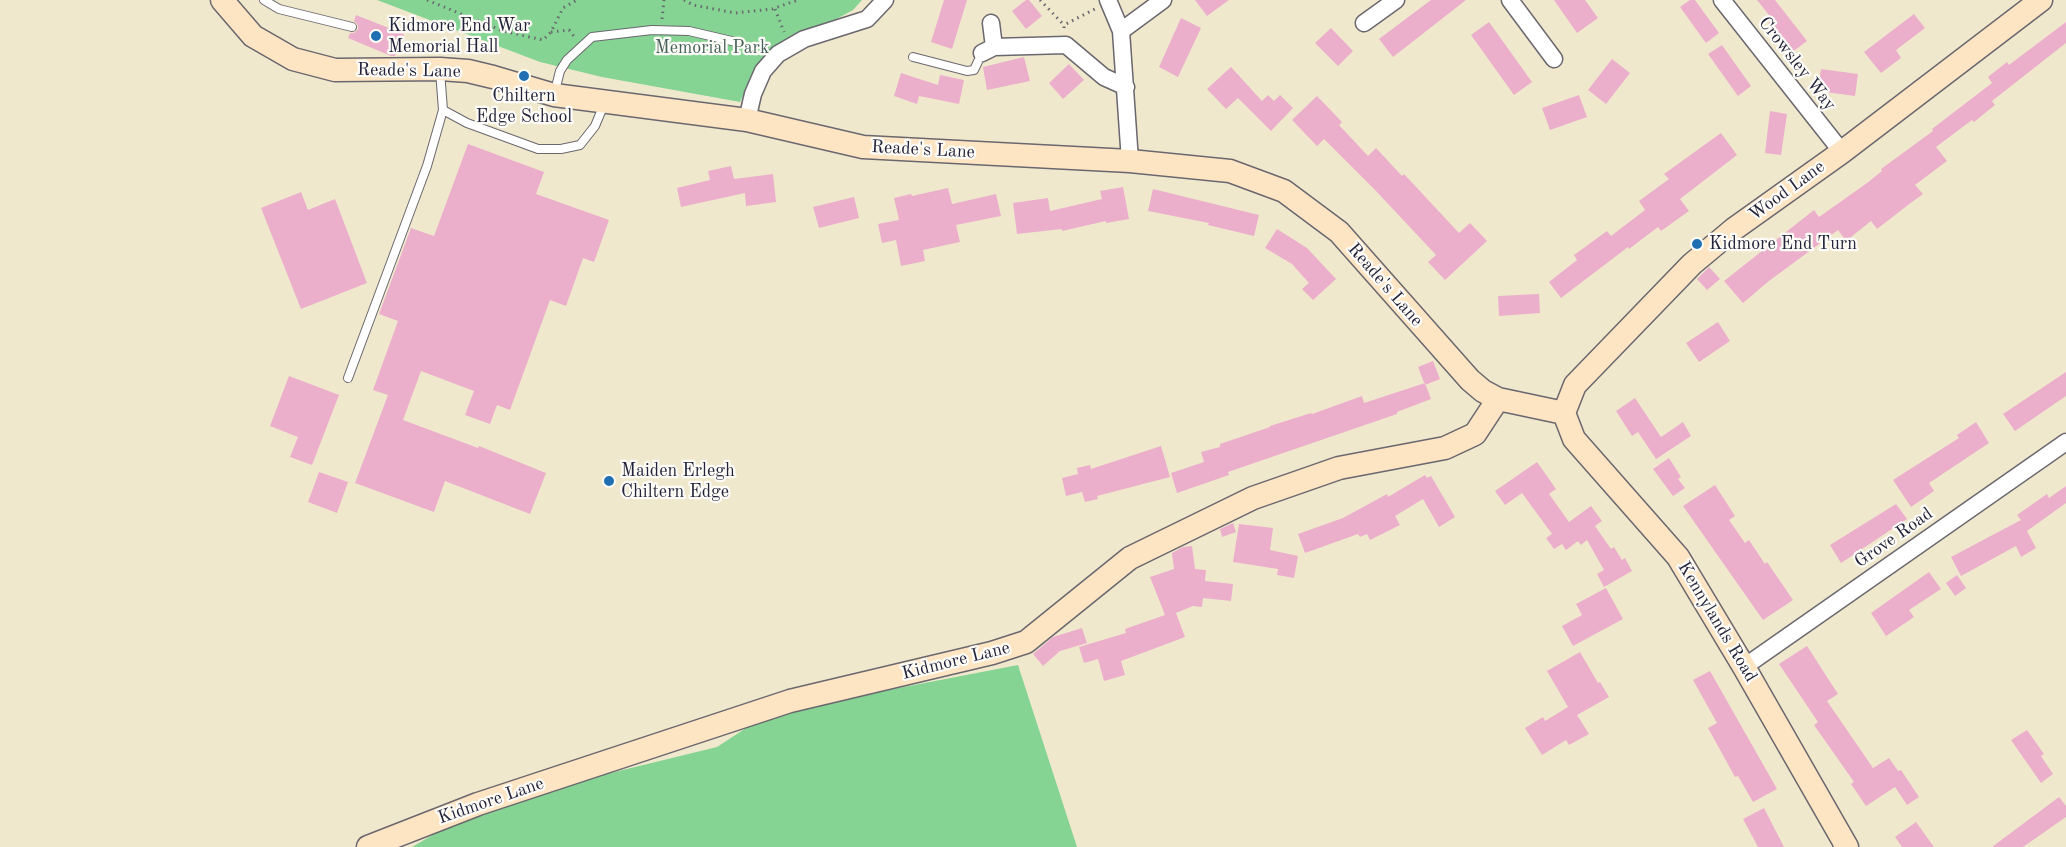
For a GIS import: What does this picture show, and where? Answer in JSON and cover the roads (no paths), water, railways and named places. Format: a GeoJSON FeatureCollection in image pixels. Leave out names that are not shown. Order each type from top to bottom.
{"type":"FeatureCollection","features":[{"type":"Feature","properties":{"kind":"street","name":"Reade's Lane"},"geometry":{"type":"LineString","coordinates":[[222,0],[253,36],[293,59],[335,70],[468,71],[554,95],[747,120],[863,147],[1130,161],[1230,171],[1284,191],[1339,232],[1470,380],[1498,399],[1564,414]]}},
{"type":"Feature","properties":{"kind":"street"},"geometry":{"type":"LineString","coordinates":[[747,120],[753,94],[763,71],[778,54],[804,39],[867,19],[885,0]]}},
{"type":"Feature","properties":{"kind":"street"},"geometry":{"type":"LineString","coordinates":[[1121,32],[1163,0]]}},
{"type":"Feature","properties":{"kind":"street"},"geometry":{"type":"LineString","coordinates":[[1364,23],[1396,0]]}},
{"type":"Feature","properties":{"kind":"street"},"geometry":{"type":"LineString","coordinates":[[1510,0],[1554,59]]}},
{"type":"Feature","properties":{"kind":"street","name":"Crowsley Way"},"geometry":{"type":"LineString","coordinates":[[1722,0],[1842,152]]}},
{"type":"Feature","properties":{"kind":"street","name":"Wood Lane"},"geometry":{"type":"LineString","coordinates":[[1564,414],[1575,385],[1692,264],[1734,229],[1842,152],[2041,0]]}},
{"type":"Feature","properties":{"kind":"street"},"geometry":{"type":"LineString","coordinates":[[1108,1],[1121,32],[1130,161]]}},
{"type":"Feature","properties":{"kind":"street"},"geometry":{"type":"LineString","coordinates":[[991,23],[988,50],[1066,45],[1104,77],[1126,87]]}},
{"type":"Feature","properties":{"kind":"street","name":"Kidmore Lane"},"geometry":{"type":"LineString","coordinates":[[368,847],[478,804],[790,701],[992,653],[1026,642],[1130,558],[1253,498],[1339,468],[1445,448],[1476,434],[1498,399]]}},
{"type":"Feature","properties":{"kind":"street","name":"Kennylands Road"},"geometry":{"type":"LineString","coordinates":[[1564,414],[1574,439],[1678,557],[1847,847]]}},
{"type":"Feature","properties":{"kind":"street","name":"Grove Road"},"geometry":{"type":"LineString","coordinates":[[1744,667],[2066,442]]}},
{"type":"Feature","properties":{"kind":"lane"},"geometry":{"type":"LineString","coordinates":[[264,0],[279,9],[352,27]]}},
{"type":"Feature","properties":{"kind":"lane"},"geometry":{"type":"LineString","coordinates":[[554,95],[560,71],[567,60],[592,37],[660,30],[689,31],[736,42]]}},
{"type":"Feature","properties":{"kind":"lane"},"geometry":{"type":"LineString","coordinates":[[913,57],[974,70],[988,50]]}},
{"type":"Feature","properties":{"kind":"lane"},"geometry":{"type":"LineString","coordinates":[[348,378],[427,166],[443,110],[440,69]]}},
{"type":"Feature","properties":{"kind":"lane"},"geometry":{"type":"LineString","coordinates":[[443,110],[467,123],[538,149],[561,149],[580,145],[595,126],[606,102]]}},
{"type":"Feature","properties":{"kind":"place","name":"Kidmore End War Memorial Hall"},"geometry":{"type":"Point","coordinates":[376,36]}},
{"type":"Feature","properties":{"kind":"place","name":"Chiltern Edge School"},"geometry":{"type":"Point","coordinates":[524,76]}},
{"type":"Feature","properties":{"kind":"place","name":"Kidmore End Turn"},"geometry":{"type":"Point","coordinates":[1697,244]}},
{"type":"Feature","properties":{"kind":"place","name":"Maiden Erlegh Chiltern Edge"},"geometry":{"type":"Point","coordinates":[609,481]}},
{"type":"Feature","properties":{"kind":"park label","name":"Memorial Park"},"geometry":{"type":"Point","coordinates":[712,48]}}]}
